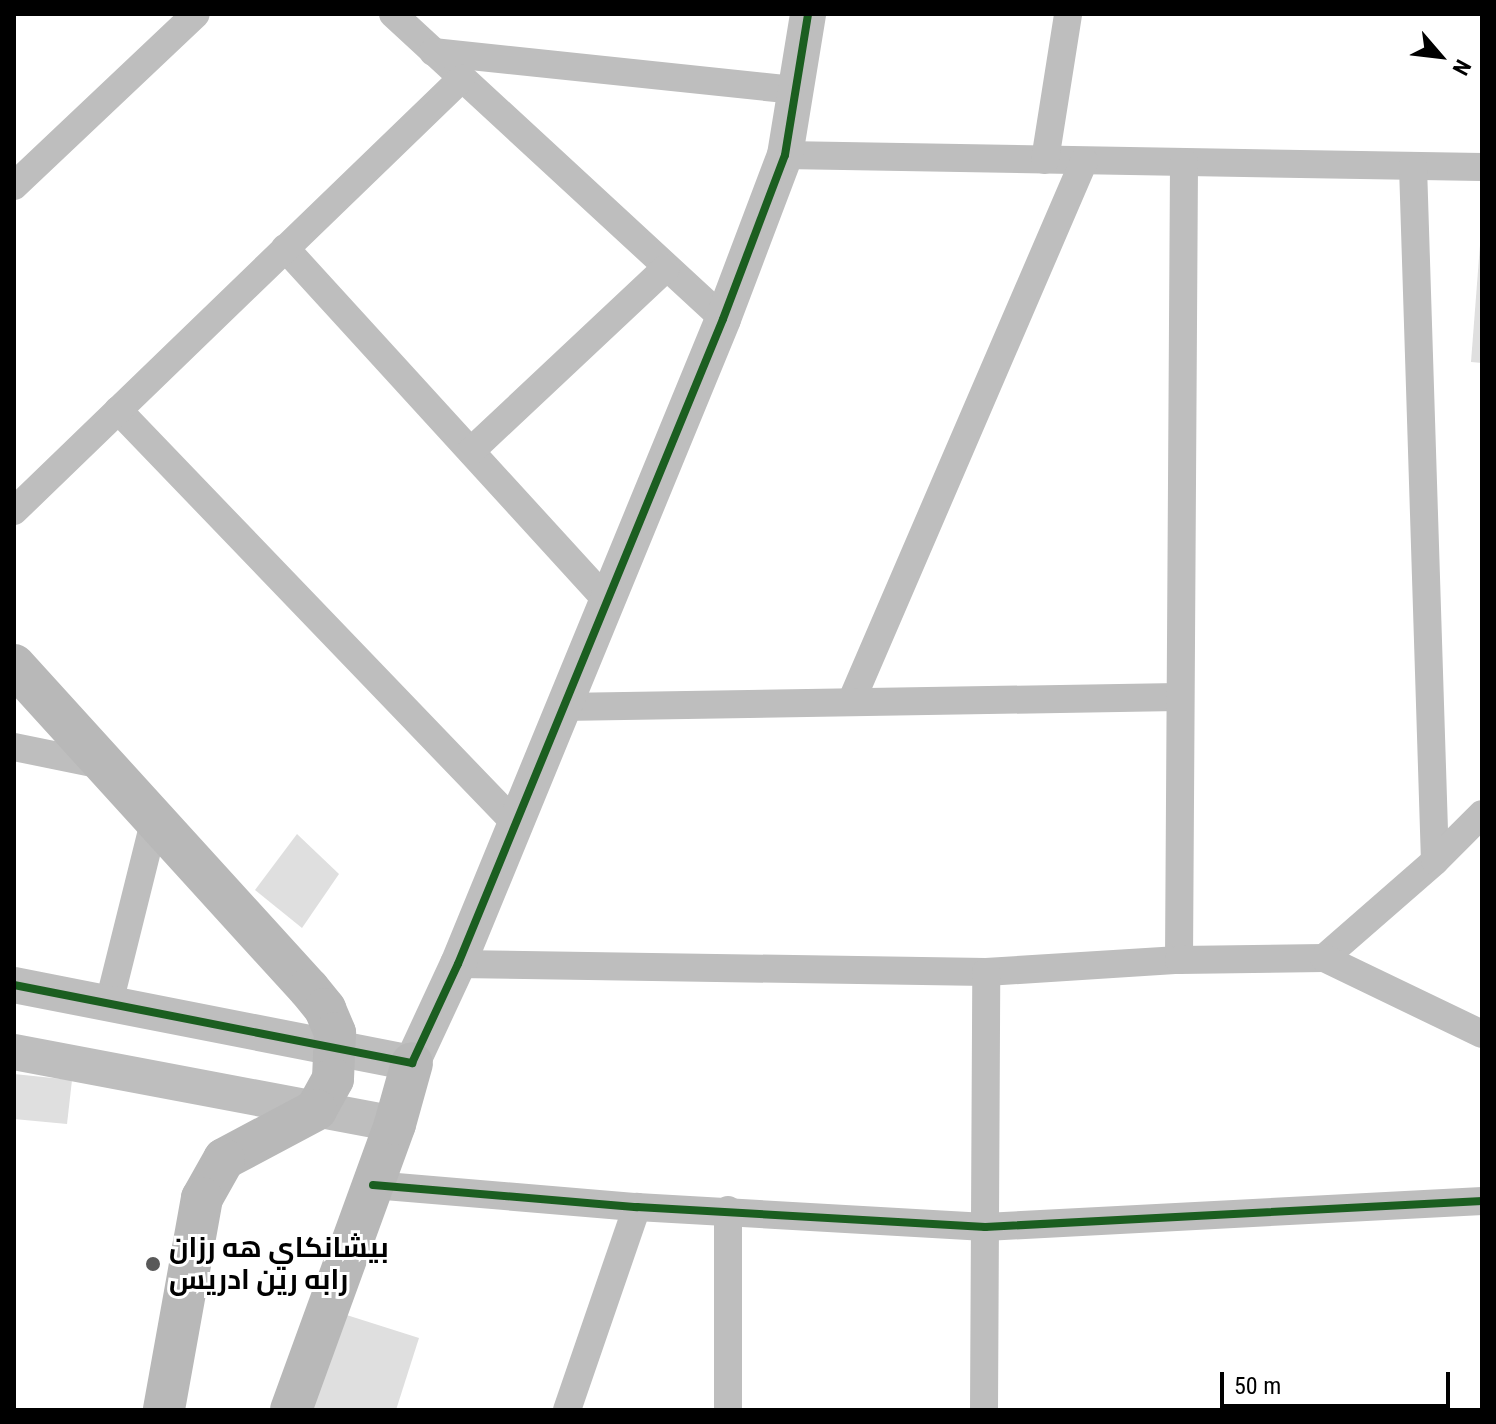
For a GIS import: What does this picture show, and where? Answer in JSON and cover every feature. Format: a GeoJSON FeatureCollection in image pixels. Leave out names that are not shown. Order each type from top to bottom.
{"type":"FeatureCollection","features":[{"type":"Feature","properties":{"kind":"main road"},"geometry":{"type":"LineString","coordinates":[[14,665],[309,989],[325,1009],[337,1047],[333,1079],[316,1110],[224,1159],[202,1198],[164,1410]]}},
{"type":"Feature","properties":{"kind":"main road"},"geometry":{"type":"LineString","coordinates":[[291,1410],[395,1124],[412,1063]]}},
{"type":"Feature","properties":{"kind":"street"},"geometry":{"type":"LineString","coordinates":[[14,186],[196,14]]}},
{"type":"Feature","properties":{"kind":"street"},"geometry":{"type":"LineString","coordinates":[[393,14],[723,319]]}},
{"type":"Feature","properties":{"kind":"street"},"geometry":{"type":"LineString","coordinates":[[14,985],[412,1063],[458,964],[723,319],[785,155],[808,14]]}},
{"type":"Feature","properties":{"kind":"street"},"geometry":{"type":"LineString","coordinates":[[1045,160],[1068,14]]}},
{"type":"Feature","properties":{"kind":"street"},"geometry":{"type":"LineString","coordinates":[[433,52],[796,90]]}},
{"type":"Feature","properties":{"kind":"street"},"geometry":{"type":"LineString","coordinates":[[14,511],[461,79]]}},
{"type":"Feature","properties":{"kind":"street"},"geometry":{"type":"LineString","coordinates":[[785,155],[1482,167]]}},
{"type":"Feature","properties":{"kind":"street"},"geometry":{"type":"LineString","coordinates":[[851,702],[1084,161]]}},
{"type":"Feature","properties":{"kind":"street"},"geometry":{"type":"LineString","coordinates":[[1179,960],[1178,697],[1184,162]]}},
{"type":"Feature","properties":{"kind":"street"},"geometry":{"type":"LineString","coordinates":[[1413,166],[1435,861]]}},
{"type":"Feature","properties":{"kind":"street"},"geometry":{"type":"LineString","coordinates":[[285,248],[606,599]]}},
{"type":"Feature","properties":{"kind":"street"},"geometry":{"type":"LineString","coordinates":[[471,451],[666,268]]}},
{"type":"Feature","properties":{"kind":"street"},"geometry":{"type":"LineString","coordinates":[[118,410],[514,822]]}},
{"type":"Feature","properties":{"kind":"street"},"geometry":{"type":"LineString","coordinates":[[562,707],[1178,697]]}},
{"type":"Feature","properties":{"kind":"street"},"geometry":{"type":"LineString","coordinates":[[14,747],[109,767]]}},
{"type":"Feature","properties":{"kind":"street"},"geometry":{"type":"LineString","coordinates":[[1324,958],[1435,861],[1482,814]]}},
{"type":"Feature","properties":{"kind":"street"},"geometry":{"type":"LineString","coordinates":[[109,1003],[155,818]]}},
{"type":"Feature","properties":{"kind":"street"},"geometry":{"type":"LineString","coordinates":[[458,964],[986,972],[1179,960],[1324,958],[1482,1034]]}},
{"type":"Feature","properties":{"kind":"street"},"geometry":{"type":"LineString","coordinates":[[984,1410],[986,972]]}},
{"type":"Feature","properties":{"kind":"street"},"geometry":{"type":"LineString","coordinates":[[14,1052],[395,1124]]}},
{"type":"Feature","properties":{"kind":"street"},"geometry":{"type":"LineString","coordinates":[[373,1185],[637,1207],[985,1227],[1482,1201]]}},
{"type":"Feature","properties":{"kind":"street"},"geometry":{"type":"LineString","coordinates":[[567,1410],[637,1207]]}},
{"type":"Feature","properties":{"kind":"street"},"geometry":{"type":"LineString","coordinates":[[728,1210],[728,1410]]}},
{"type":"Feature","properties":{"kind":"building"},"geometry":{"type":"Polygon","coordinates":[[[1482,245],[1482,363],[1471,362],[1482,245]]]}},
{"type":"Feature","properties":{"kind":"building"},"geometry":{"type":"Polygon","coordinates":[[[297,834],[339,874],[302,928],[255,890],[297,834]]]}},
{"type":"Feature","properties":{"kind":"building"},"geometry":{"type":"Polygon","coordinates":[[[14,1074],[72,1080],[67,1124],[14,1119],[14,1074]]]}},
{"type":"Feature","properties":{"kind":"building"},"geometry":{"type":"Polygon","coordinates":[[[334,1311],[419,1338],[396,1410],[303,1410],[334,1311]]]}},
{"type":"Feature","properties":{"kind":"cycle path"},"geometry":{"type":"LineString","coordinates":[[14,985],[412,1063],[458,964],[723,319],[785,155],[808,14]]}},
{"type":"Feature","properties":{"kind":"cycle path"},"geometry":{"type":"LineString","coordinates":[[373,1185],[637,1207],[985,1227],[1482,1201]]}},
{"type":"Feature","properties":{"kind":"place","name":"بيشانكاي هه رزان رابه رين ادريس"},"geometry":{"type":"Point","coordinates":[153,1264]}}]}
